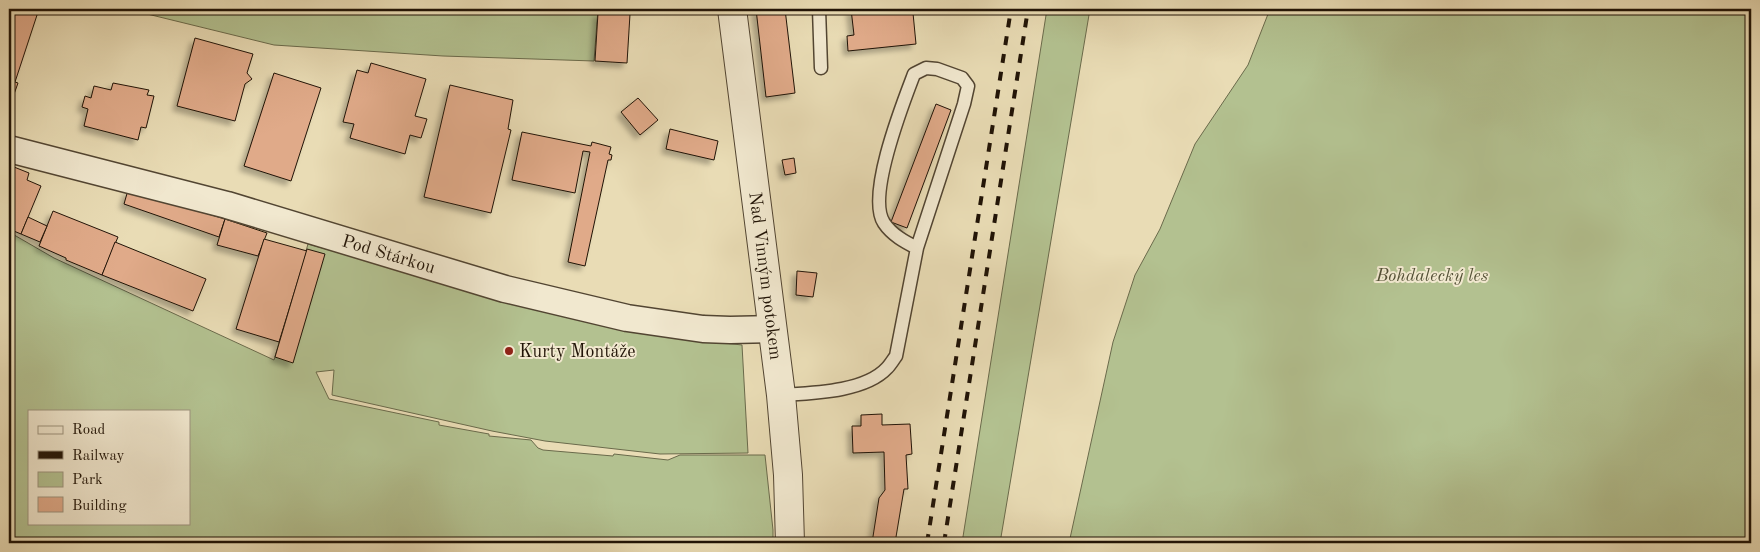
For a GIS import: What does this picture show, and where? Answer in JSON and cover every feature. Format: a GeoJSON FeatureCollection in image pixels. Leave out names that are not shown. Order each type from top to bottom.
{"type":"FeatureCollection","features":[{"type":"Feature","properties":{"kind":"street","name":"Nad Vinným potokem"},"geometry":{"type":"LineString","coordinates":[[732,9],[781,395],[788,475],[790,543]]}},
{"type":"Feature","properties":{"kind":"street","name":"Pod Stárkou"},"geometry":{"type":"LineString","coordinates":[[9,149],[227,205],[505,288],[627,318],[703,329],[772,329]]}},
{"type":"Feature","properties":{"kind":"lane"},"geometry":{"type":"LineString","coordinates":[[820,9],[821,68]]}},
{"type":"Feature","properties":{"kind":"lane"},"geometry":{"type":"LineString","coordinates":[[781,395],[831,392],[868,381],[886,369],[896,356],[917,248],[964,104],[968,86],[962,78],[936,68],[926,68],[914,74],[900,111],[884,168],[878,204],[883,222],[899,238],[917,248]]}},
{"type":"Feature","properties":{"kind":"green space"},"geometry":{"type":"Polygon","coordinates":[[[135,9],[598,9],[594,61],[443,56],[274,45],[135,11],[135,9]]]}},
{"type":"Feature","properties":{"kind":"green space"},"geometry":{"type":"Polygon","coordinates":[[[1047,9],[1090,9],[1000,543],[962,543],[1047,9]]]}},
{"type":"Feature","properties":{"kind":"green space","name":"Bohdalecký les"},"geometry":{"type":"Polygon","coordinates":[[[1270,9],[1751,9],[1751,543],[1069,543],[1113,342],[1135,275],[1160,229],[1195,144],[1248,65],[1270,9]]]}},
{"type":"Feature","properties":{"kind":"green space"},"geometry":{"type":"Polygon","coordinates":[[[9,232],[54,258],[274,360],[308,244],[540,309],[670,337],[742,345],[748,453],[660,454],[545,441],[332,395],[334,370],[316,372],[329,399],[439,422],[439,425],[489,434],[489,436],[531,440],[538,448],[543,450],[613,456],[614,454],[668,460],[680,455],[765,455],[773,543],[9,543],[9,232]]]}},
{"type":"Feature","properties":{"kind":"building"},"geometry":{"type":"Polygon","coordinates":[[[15,9],[39,9],[15,82],[18,83],[13,97],[10,96],[9,99],[9,29],[15,9]]]}},
{"type":"Feature","properties":{"kind":"building"},"geometry":{"type":"Polygon","coordinates":[[[756,9],[785,9],[795,93],[766,97],[756,9]]]}},
{"type":"Feature","properties":{"kind":"building"},"geometry":{"type":"Polygon","coordinates":[[[851,9],[908,9],[908,13],[913,13],[916,44],[848,51],[847,36],[854,35],[851,9]]]}},
{"type":"Feature","properties":{"kind":"building"},"geometry":{"type":"Polygon","coordinates":[[[598,13],[630,14],[627,63],[595,61],[598,13]]]}},
{"type":"Feature","properties":{"kind":"building"},"geometry":{"type":"Polygon","coordinates":[[[195,38],[253,54],[247,73],[252,79],[245,84],[235,121],[177,106],[195,38]]]}},
{"type":"Feature","properties":{"kind":"building"},"geometry":{"type":"Polygon","coordinates":[[[371,63],[426,79],[415,116],[427,119],[421,138],[410,135],[405,154],[350,138],[354,124],[343,122],[357,70],[368,73],[371,63]]]}},
{"type":"Feature","properties":{"kind":"building"},"geometry":{"type":"Polygon","coordinates":[[[274,73],[321,88],[291,181],[244,166],[274,73]]]}},
{"type":"Feature","properties":{"kind":"building"},"geometry":{"type":"Polygon","coordinates":[[[113,83],[149,90],[147,95],[154,96],[146,128],[141,127],[138,140],[84,126],[88,109],[82,107],[85,96],[91,98],[94,86],[111,90],[113,83]]]}},
{"type":"Feature","properties":{"kind":"building"},"geometry":{"type":"Polygon","coordinates":[[[450,85],[513,100],[508,129],[511,130],[491,213],[424,197],[450,85]]]}},
{"type":"Feature","properties":{"kind":"building"},"geometry":{"type":"Polygon","coordinates":[[[638,98],[658,120],[640,135],[621,112],[638,98]]]}},
{"type":"Feature","properties":{"kind":"building"},"geometry":{"type":"Polygon","coordinates":[[[936,104],[951,110],[907,228],[891,222],[936,104]]]}},
{"type":"Feature","properties":{"kind":"building"},"geometry":{"type":"Polygon","coordinates":[[[670,129],[718,141],[714,160],[666,149],[670,129]]]}},
{"type":"Feature","properties":{"kind":"building"},"geometry":{"type":"Polygon","coordinates":[[[522,132],[591,146],[592,142],[611,147],[609,154],[612,155],[611,160],[608,160],[585,266],[568,262],[590,152],[583,151],[575,193],[512,180],[522,132]]]}},
{"type":"Feature","properties":{"kind":"building"},"geometry":{"type":"Polygon","coordinates":[[[794,158],[796,173],[785,175],[782,160],[794,158]]]}},
{"type":"Feature","properties":{"kind":"building"},"geometry":{"type":"Polygon","coordinates":[[[9,165],[29,173],[27,180],[41,186],[21,234],[9,229],[9,165]]]}},
{"type":"Feature","properties":{"kind":"building"},"geometry":{"type":"Polygon","coordinates":[[[128,190],[225,219],[219,237],[124,204],[128,190]]]}},
{"type":"Feature","properties":{"kind":"building"},"geometry":{"type":"Polygon","coordinates":[[[53,211],[118,237],[102,275],[39,246],[53,211]]]}},
{"type":"Feature","properties":{"kind":"building"},"geometry":{"type":"Polygon","coordinates":[[[28,217],[47,226],[40,242],[21,234],[28,217]]]}},
{"type":"Feature","properties":{"kind":"building"},"geometry":{"type":"Polygon","coordinates":[[[225,219],[267,233],[258,256],[217,245],[225,219]]]}},
{"type":"Feature","properties":{"kind":"building"},"geometry":{"type":"Polygon","coordinates":[[[264,239],[307,251],[279,342],[236,329],[264,239]]]}},
{"type":"Feature","properties":{"kind":"building"},"geometry":{"type":"Polygon","coordinates":[[[115,242],[206,279],[193,311],[102,275],[115,242]]]}},
{"type":"Feature","properties":{"kind":"building"},"geometry":{"type":"Polygon","coordinates":[[[307,249],[325,254],[293,363],[275,357],[307,249]]]}},
{"type":"Feature","properties":{"kind":"building"},"geometry":{"type":"Polygon","coordinates":[[[797,271],[817,273],[813,297],[796,295],[797,271]]]}},
{"type":"Feature","properties":{"kind":"building"},"geometry":{"type":"Polygon","coordinates":[[[882,414],[882,425],[910,424],[912,454],[906,455],[908,489],[904,489],[895,543],[872,543],[879,498],[885,490],[884,452],[853,453],[852,426],[861,426],[861,415],[882,414]]]}},
{"type":"Feature","properties":{"kind":"railway"},"geometry":{"type":"LineString","coordinates":[[927,543],[1011,9]]}},
{"type":"Feature","properties":{"kind":"railway"},"geometry":{"type":"LineString","coordinates":[[944,543],[1028,9]]}},
{"type":"Feature","properties":{"kind":"place","name":"Kurty Montáže"},"geometry":{"type":"Point","coordinates":[509,351]}}]}
